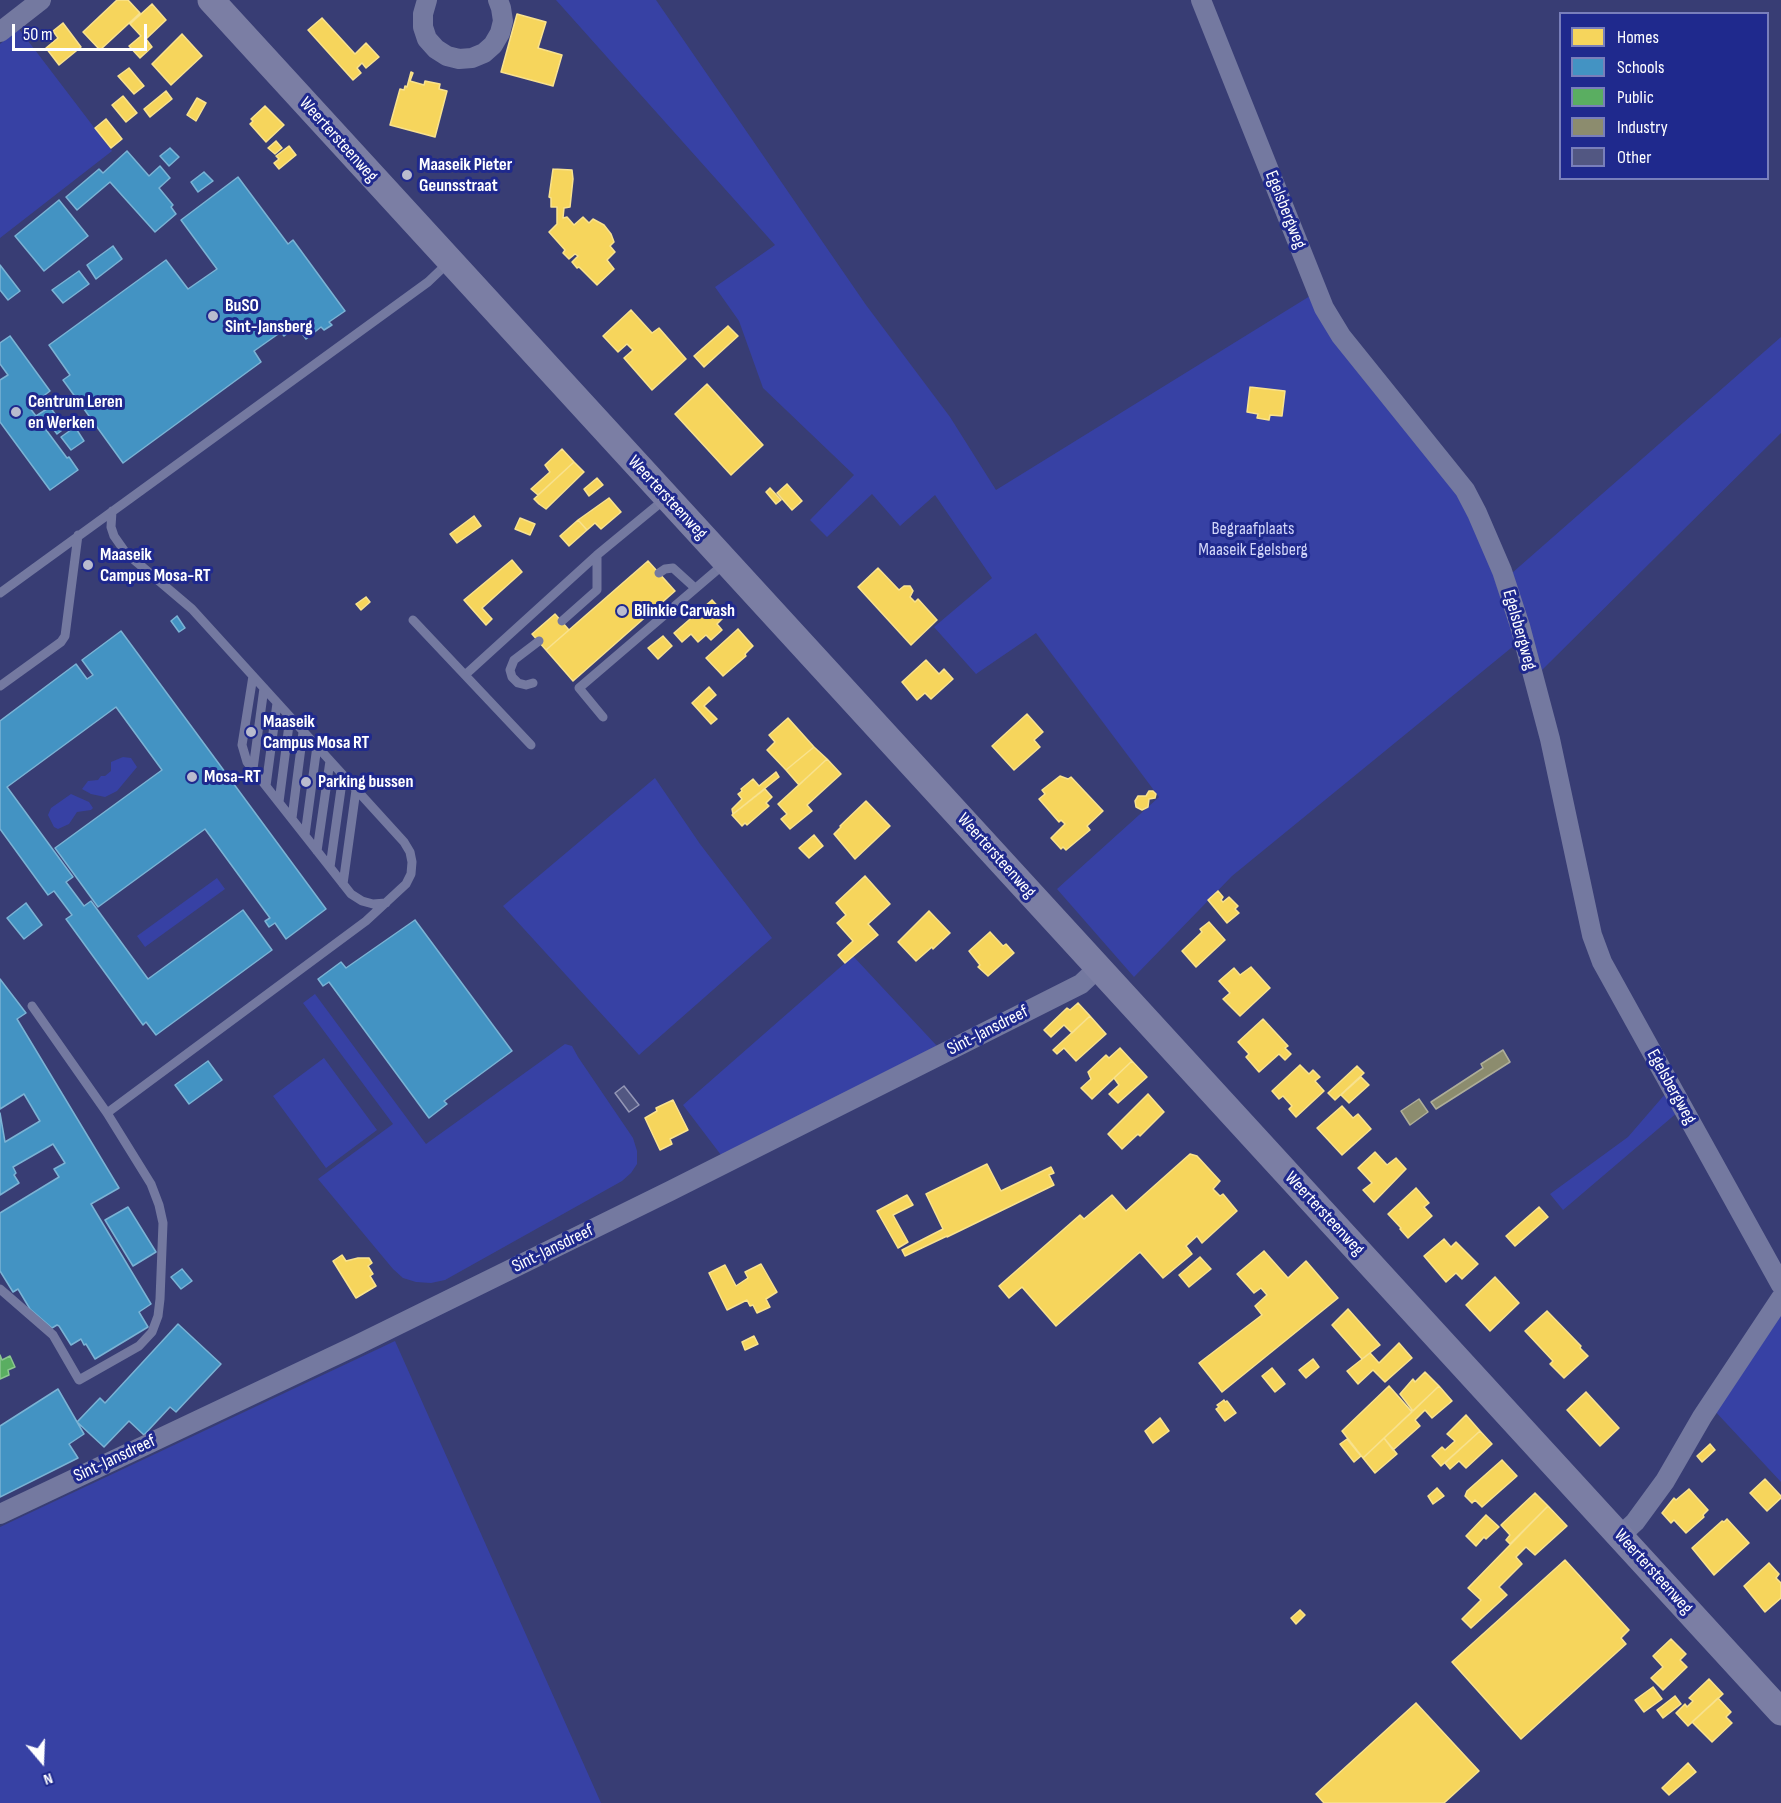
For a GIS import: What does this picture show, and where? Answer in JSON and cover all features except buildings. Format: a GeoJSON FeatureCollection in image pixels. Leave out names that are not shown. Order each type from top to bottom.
{"type":"FeatureCollection","features":[{"type":"Feature","properties":{"kind":"main road","name":"Weertersteenweg"},"geometry":{"type":"LineString","coordinates":[[211,0],[1781,1712]]}},
{"type":"Feature","properties":{"kind":"street"},"geometry":{"type":"LineString","coordinates":[[0,32],[41,0]]}},
{"type":"Feature","properties":{"kind":"street"},"geometry":{"type":"LineString","coordinates":[[427,0],[423,14],[423,27],[428,39],[447,56],[459,59],[472,58],[484,53],[493,45],[500,33],[503,21],[498,0]]}},
{"type":"Feature","properties":{"kind":"street","name":"Egelsbergweg"},"geometry":{"type":"LineString","coordinates":[[1201,0],[1324,308],[1341,336],[1466,490],[1477,513],[1502,571],[1520,626],[1550,739],[1592,935],[1602,962],[1781,1285]]}},
{"type":"Feature","properties":{"kind":"street","name":"Sint-Jansdreef"},"geometry":{"type":"LineString","coordinates":[[0,1514],[357,1345],[670,1191],[1081,984],[1098,968]]}},
{"type":"Feature","properties":{"kind":"street"},"geometry":{"type":"LineString","coordinates":[[1620,1536],[1635,1522],[1665,1481],[1702,1417],[1781,1298]]}},
{"type":"Feature","properties":{"kind":"lane"},"geometry":{"type":"LineString","coordinates":[[0,593],[419,289],[449,262]]}},
{"type":"Feature","properties":{"kind":"lane"},"geometry":{"type":"LineString","coordinates":[[465,675],[597,555],[667,497]]}},
{"type":"Feature","properties":{"kind":"lane"},"geometry":{"type":"LineString","coordinates":[[107,1113],[366,921],[406,884],[411,874],[412,862],[410,852],[404,842],[192,609],[126,553],[114,536],[111,527],[112,511]]}},
{"type":"Feature","properties":{"kind":"lane"},"geometry":{"type":"LineString","coordinates":[[0,686],[61,642],[65,636],[78,536]]}},
{"type":"Feature","properties":{"kind":"lane"},"geometry":{"type":"LineString","coordinates":[[562,621],[597,590],[597,555]]}},
{"type":"Feature","properties":{"kind":"lane"},"geometry":{"type":"LineString","coordinates":[[603,717],[579,688],[726,561]]}},
{"type":"Feature","properties":{"kind":"lane"},"geometry":{"type":"LineString","coordinates":[[659,573],[673,568],[695,588]]}},
{"type":"Feature","properties":{"kind":"lane"},"geometry":{"type":"LineString","coordinates":[[413,620],[531,745]]}},
{"type":"Feature","properties":{"kind":"lane"},"geometry":{"type":"LineString","coordinates":[[533,683],[526,686],[518,683],[512,677],[511,666],[514,660],[539,641]]}},
{"type":"Feature","properties":{"kind":"lane"},"geometry":{"type":"LineString","coordinates":[[253,676],[242,745],[244,757],[351,894],[362,901],[374,904],[386,903]]}},
{"type":"Feature","properties":{"kind":"lane"},"geometry":{"type":"LineString","coordinates":[[253,769],[264,688]]}},
{"type":"Feature","properties":{"kind":"lane"},"geometry":{"type":"LineString","coordinates":[[266,786],[277,703]]}},
{"type":"Feature","properties":{"kind":"lane"},"geometry":{"type":"LineString","coordinates":[[279,802],[290,717]]}},
{"type":"Feature","properties":{"kind":"lane"},"geometry":{"type":"LineString","coordinates":[[292,818],[303,732]]}},
{"type":"Feature","properties":{"kind":"lane"},"geometry":{"type":"LineString","coordinates":[[305,835],[317,746]]}},
{"type":"Feature","properties":{"kind":"lane"},"geometry":{"type":"LineString","coordinates":[[317,851],[330,761]]}},
{"type":"Feature","properties":{"kind":"lane"},"geometry":{"type":"LineString","coordinates":[[330,867],[343,775]]}},
{"type":"Feature","properties":{"kind":"lane"},"geometry":{"type":"LineString","coordinates":[[343,884],[356,790]]}},
{"type":"Feature","properties":{"kind":"lane"},"geometry":{"type":"LineString","coordinates":[[0,1289],[52,1335],[79,1380],[139,1346],[152,1332],[160,1299],[163,1223],[159,1205],[150,1184],[107,1113],[32,1006]]}},
{"type":"Feature","properties":{"kind":"green space","name":"Begraafplaats Maaseik Egelsberg"},"geometry":{"type":"Polygon","coordinates":[[[556,0],[656,0],[866,305],[950,417],[996,490],[1310,296],[1455,487],[1475,519],[1516,644],[1232,876],[1134,977],[1057,889],[1159,797],[1036,633],[976,674],[934,627],[992,578],[935,495],[900,526],[872,494],[827,537],[810,520],[854,475],[763,388],[739,321],[715,287],[775,245],[556,0]]]}},
{"type":"Feature","properties":{"kind":"green space"},"geometry":{"type":"Polygon","coordinates":[[[19,29],[112,151],[0,238],[0,44],[19,29]]]}},
{"type":"Feature","properties":{"kind":"green space"},"geometry":{"type":"Polygon","coordinates":[[[1781,337],[1781,433],[1542,670],[1512,573],[1781,337]]]}},
{"type":"Feature","properties":{"kind":"green space"},"geometry":{"type":"Polygon","coordinates":[[[123,757],[131,758],[137,767],[117,791],[105,797],[82,789],[88,781],[98,780],[101,776],[105,776],[111,771],[111,762],[123,757]]]}},
{"type":"Feature","properties":{"kind":"green space"},"geometry":{"type":"Polygon","coordinates":[[[655,778],[700,844],[772,938],[639,1055],[503,906],[655,778]]]}},
{"type":"Feature","properties":{"kind":"green space"},"geometry":{"type":"Polygon","coordinates":[[[71,794],[89,802],[93,808],[77,812],[69,824],[58,829],[54,827],[48,815],[51,808],[71,794]]]}},
{"type":"Feature","properties":{"kind":"green space"},"geometry":{"type":"Polygon","coordinates":[[[217,878],[225,889],[145,947],[137,936],[217,878]]]}},
{"type":"Feature","properties":{"kind":"green space"},"geometry":{"type":"Polygon","coordinates":[[[853,956],[937,1046],[721,1155],[683,1105],[853,956]]]}},
{"type":"Feature","properties":{"kind":"green space"},"geometry":{"type":"Polygon","coordinates":[[[315,994],[426,1144],[565,1044],[572,1046],[633,1138],[637,1151],[637,1164],[622,1181],[445,1280],[431,1283],[403,1278],[318,1179],[393,1124],[303,1003],[315,994]]]}},
{"type":"Feature","properties":{"kind":"green space"},"geometry":{"type":"Polygon","coordinates":[[[324,1058],[377,1130],[326,1168],[273,1096],[324,1058]]]}},
{"type":"Feature","properties":{"kind":"green space"},"geometry":{"type":"Polygon","coordinates":[[[1666,1093],[1678,1112],[1563,1210],[1550,1194],[1628,1137],[1666,1093]]]}},
{"type":"Feature","properties":{"kind":"green space"},"geometry":{"type":"Polygon","coordinates":[[[1781,1310],[1781,1482],[1713,1409],[1781,1310]]]}},
{"type":"Feature","properties":{"kind":"green space"},"geometry":{"type":"Polygon","coordinates":[[[395,1341],[601,1803],[0,1803],[0,1527],[395,1341]]]}},
{"type":"Feature","properties":{"kind":"place","name":"Maaseik Pieter Geunsstraat"},"geometry":{"type":"Point","coordinates":[407,175]}},
{"type":"Feature","properties":{"kind":"place","name":"BuSO Sint-Jansberg"},"geometry":{"type":"Point","coordinates":[213,316]}},
{"type":"Feature","properties":{"kind":"place","name":"Centrum Leren en Werken"},"geometry":{"type":"Point","coordinates":[16,412]}},
{"type":"Feature","properties":{"kind":"place","name":"Maaseik Campus Mosa-RT"},"geometry":{"type":"Point","coordinates":[88,565]}},
{"type":"Feature","properties":{"kind":"place","name":"Blinkie Carwash"},"geometry":{"type":"Point","coordinates":[622,611]}},
{"type":"Feature","properties":{"kind":"place","name":"Maaseik Campus Mosa RT"},"geometry":{"type":"Point","coordinates":[251,732]}},
{"type":"Feature","properties":{"kind":"place","name":"Mosa-RT"},"geometry":{"type":"Point","coordinates":[192,777]}},
{"type":"Feature","properties":{"kind":"place","name":"Parking bussen"},"geometry":{"type":"Point","coordinates":[306,782]}}]}
